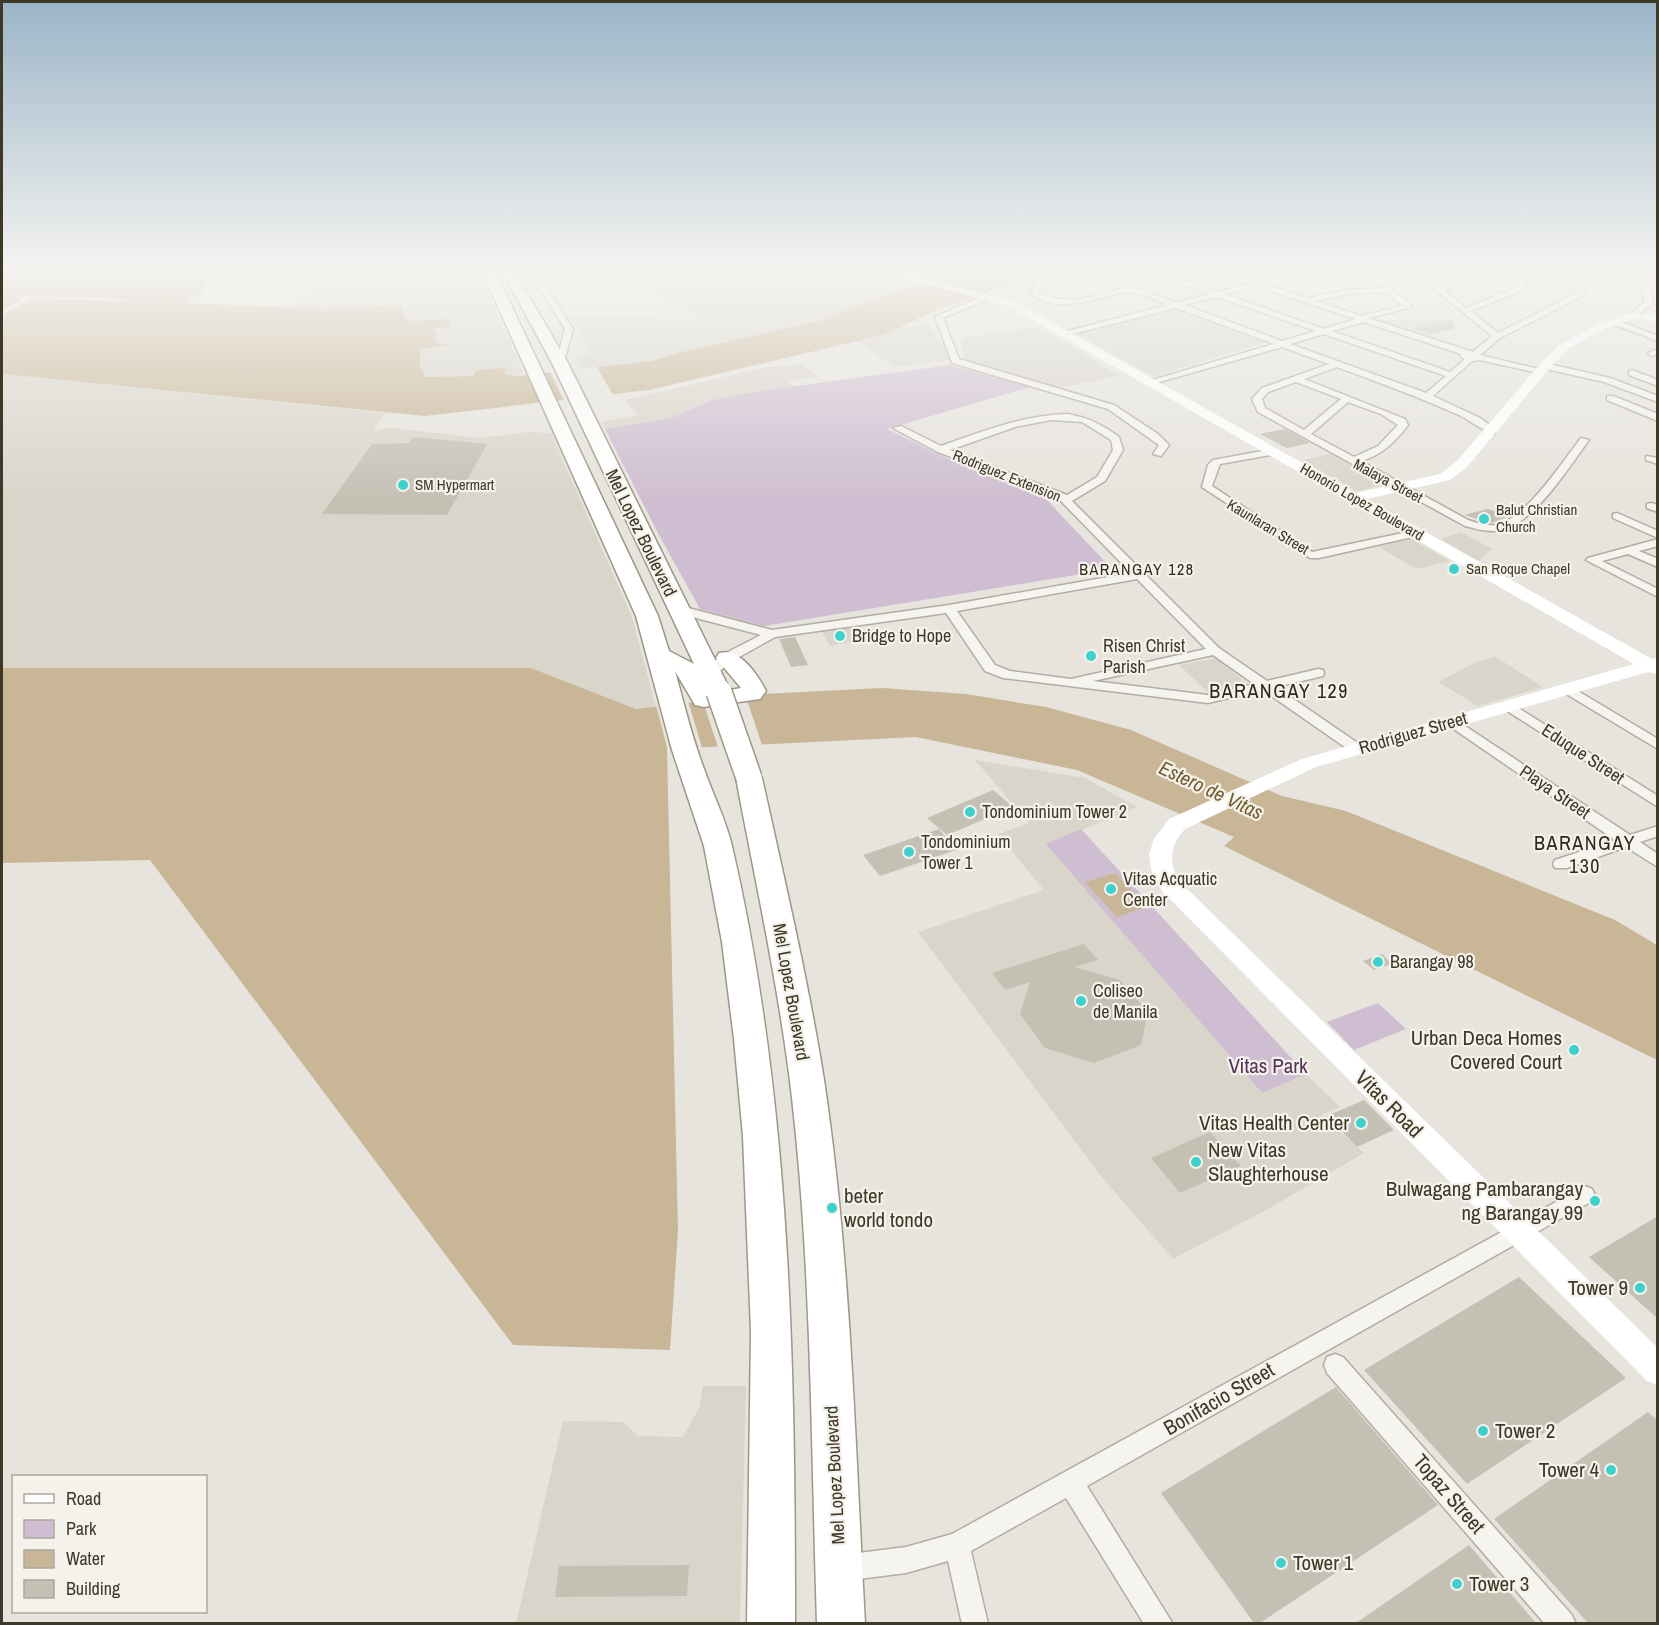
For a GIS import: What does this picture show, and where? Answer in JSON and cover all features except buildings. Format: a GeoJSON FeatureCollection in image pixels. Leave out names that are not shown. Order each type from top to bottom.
{"type":"FeatureCollection","features":[{"type":"Feature","properties":{"kind":"highway","name":"Mel Lopez Boulevard"},"geometry":{"type":"LineString","coordinates":[[523,347],[640,601],[660,655],[692,770],[718,844],[742,974],[755,1061],[770,1246],[771,1623]]}},
{"type":"Feature","properties":{"kind":"highway"},"geometry":{"type":"LineString","coordinates":[[550,347],[561,367]]}},
{"type":"Feature","properties":{"kind":"highway"},"geometry":{"type":"LineString","coordinates":[[558,347],[561,367]]}},
{"type":"Feature","properties":{"kind":"highway","name":"Mel Lopez Boulevard"},"geometry":{"type":"LineString","coordinates":[[561,367],[677,609],[719,674],[749,778],[793,994],[807,1082],[824,1245],[841,1623]]}},
{"type":"Feature","properties":{"kind":"highway"},"geometry":{"type":"LineString","coordinates":[[660,655],[682,664],[704,700],[753,694],[754,691],[748,680],[719,674]]}},
{"type":"Feature","properties":{"kind":"street"},"geometry":{"type":"LineString","coordinates":[[561,367],[565,347]]}},
{"type":"Feature","properties":{"kind":"street"},"geometry":{"type":"LineString","coordinates":[[950,347],[955,361],[1111,407],[1155,436],[1164,445],[1158,454]]}},
{"type":"Feature","properties":{"kind":"street","name":"Honorio Lopez Boulevard"},"geometry":{"type":"LineString","coordinates":[[1089,347],[1417,534],[1655,666]]}},
{"type":"Feature","properties":{"kind":"street"},"geometry":{"type":"LineString","coordinates":[[1152,383],[1274,347]]}},
{"type":"Feature","properties":{"kind":"street"},"geometry":{"type":"LineString","coordinates":[[1292,347],[1427,397],[1470,416],[1492,430]]}},
{"type":"Feature","properties":{"kind":"street"},"geometry":{"type":"LineString","coordinates":[[1368,347],[1451,375]]}},
{"type":"Feature","properties":{"kind":"street"},"geometry":{"type":"LineString","coordinates":[[1444,347],[1473,356],[1615,383],[1658,399]]}},
{"type":"Feature","properties":{"kind":"street"},"geometry":{"type":"LineString","coordinates":[[1427,397],[1484,347]]}},
{"type":"Feature","properties":{"kind":"street"},"geometry":{"type":"LineString","coordinates":[[1354,498],[1445,477],[1455,471],[1542,369],[1564,347]]}},
{"type":"Feature","properties":{"kind":"street","name":"Malaya Street"},"geometry":{"type":"LineString","coordinates":[[1337,364],[1265,390],[1257,399],[1261,410],[1464,522],[1489,528],[1510,524],[1527,510],[1584,440]]}},
{"type":"Feature","properties":{"kind":"street"},"geometry":{"type":"LineString","coordinates":[[1632,373],[1658,383]]}},
{"type":"Feature","properties":{"kind":"street"},"geometry":{"type":"LineString","coordinates":[[1294,378],[1384,412],[1402,422],[1388,444],[1377,453],[1352,461]]}},
{"type":"Feature","properties":{"kind":"street"},"geometry":{"type":"LineString","coordinates":[[1304,435],[1347,398]]}},
{"type":"Feature","properties":{"kind":"street"},"geometry":{"type":"LineString","coordinates":[[1610,398],[1658,418]]}},
{"type":"Feature","properties":{"kind":"street"},"geometry":{"type":"LineString","coordinates":[[941,450],[1036,419],[1056,417],[1084,420],[1116,439],[1118,450],[1101,479],[1066,500]]}},
{"type":"Feature","properties":{"kind":"street","name":"Rodriguez Extension"},"geometry":{"type":"LineString","coordinates":[[898,428],[941,450],[1051,491],[1066,500],[1215,651],[1358,749]]}},
{"type":"Feature","properties":{"kind":"street","name":"Kaunlaran Street"},"geometry":{"type":"LineString","coordinates":[[1273,452],[1217,462],[1213,465],[1207,487],[1310,555],[1417,534]]}},
{"type":"Feature","properties":{"kind":"street"},"geometry":{"type":"LineString","coordinates":[[1617,516],[1658,535]]}},
{"type":"Feature","properties":{"kind":"street"},"geometry":{"type":"LineString","coordinates":[[1658,542],[1592,560],[1658,594]]}},
{"type":"Feature","properties":{"kind":"street"},"geometry":{"type":"LineString","coordinates":[[1629,550],[1658,564]]}},
{"type":"Feature","properties":{"kind":"street"},"geometry":{"type":"LineString","coordinates":[[677,609],[772,634],[948,609],[1139,576]]}},
{"type":"Feature","properties":{"kind":"street"},"geometry":{"type":"LineString","coordinates":[[948,609],[990,668],[1008,675],[1208,699],[1318,673]]}},
{"type":"Feature","properties":{"kind":"street"},"geometry":{"type":"LineString","coordinates":[[719,674],[772,634]]}},
{"type":"Feature","properties":{"kind":"street"},"geometry":{"type":"LineString","coordinates":[[1064,683],[1215,651]]}},
{"type":"Feature","properties":{"kind":"street","name":"Rodriguez Street"},"geometry":{"type":"LineString","coordinates":[[1177,824],[1310,763],[1655,666]]}},
{"type":"Feature","properties":{"kind":"street"},"geometry":{"type":"LineString","coordinates":[[1568,689],[1658,745]]}},
{"type":"Feature","properties":{"kind":"street","name":"Eduque Street"},"geometry":{"type":"LineString","coordinates":[[1509,706],[1658,803]]}},
{"type":"Feature","properties":{"kind":"street","name":"Playa Street"},"geometry":{"type":"LineString","coordinates":[[1453,722],[1658,862]]}},
{"type":"Feature","properties":{"kind":"street","name":"Vitas Road"},"geometry":{"type":"LineString","coordinates":[[1177,824],[1165,838],[1159,855],[1160,870],[1170,886],[1658,1370]]}},
{"type":"Feature","properties":{"kind":"street"},"geometry":{"type":"LineString","coordinates":[[1561,864],[1658,831]]}},
{"type":"Feature","properties":{"kind":"street","name":"Bonifacio Street"},"geometry":{"type":"LineString","coordinates":[[840,1568],[857,1568],[906,1560],[957,1545],[1585,1195]]}},
{"type":"Feature","properties":{"kind":"street","name":"Topaz Street"},"geometry":{"type":"LineString","coordinates":[[1335,1365],[1563,1623]]}},
{"type":"Feature","properties":{"kind":"street"},"geometry":{"type":"LineString","coordinates":[[1071,1483],[1160,1623]]}},
{"type":"Feature","properties":{"kind":"street"},"geometry":{"type":"LineString","coordinates":[[957,1545],[975,1623]]}},
{"type":"Feature","properties":{"kind":"shaded area"},"geometry":{"type":"Polygon","coordinates":[[[429,347],[512,347],[523,372],[518,376],[504,374],[506,368],[473,376],[426,377],[420,365],[420,349],[429,347]]]}},
{"type":"Feature","properties":{"kind":"shaded area"},"geometry":{"type":"Polygon","coordinates":[[[586,347],[705,347],[652,361],[580,370],[573,357],[590,354],[586,347]]]}},
{"type":"Feature","properties":{"kind":"shaded area"},"geometry":{"type":"Polygon","coordinates":[[[866,347],[943,347],[948,360],[895,367],[866,347]]]}},
{"type":"Feature","properties":{"kind":"shaded area"},"geometry":{"type":"Polygon","coordinates":[[[962,347],[1073,347],[1120,376],[1053,389],[965,364],[962,347]]]}},
{"type":"Feature","properties":{"kind":"shaded area"},"geometry":{"type":"Polygon","coordinates":[[[1100,347],[1251,347],[1153,376],[1100,347]]]}},
{"type":"Feature","properties":{"kind":"shaded area"},"geometry":{"type":"Polygon","coordinates":[[[801,364],[819,377],[787,381],[793,386],[712,400],[671,418],[605,429],[601,422],[638,415],[625,400],[767,367],[801,364]]]}},
{"type":"Feature","properties":{"kind":"shaded area"},"geometry":{"type":"Polygon","coordinates":[[[2,374],[386,413],[373,431],[391,428],[480,438],[528,432],[551,433],[632,617],[656,708],[636,709],[531,668],[2,668],[2,374]]]}},
{"type":"Feature","properties":{"kind":"shaded area"},"geometry":{"type":"Polygon","coordinates":[[[1330,454],[1363,472],[1342,477],[1364,473],[1384,485],[1357,491],[1302,460],[1330,454]]]}},
{"type":"Feature","properties":{"kind":"shaded area"},"geometry":{"type":"Polygon","coordinates":[[[1461,532],[1492,549],[1479,561],[1441,539],[1461,532]]]}},
{"type":"Feature","properties":{"kind":"shaded area"},"geometry":{"type":"Polygon","coordinates":[[[1411,539],[1450,561],[1416,569],[1379,547],[1411,539]]]}},
{"type":"Feature","properties":{"kind":"shaded area","name":"Bridge to Hope"},"geometry":{"type":"Polygon","coordinates":[[[850,627],[859,640],[830,646],[822,631],[850,627]]]}},
{"type":"Feature","properties":{"kind":"shaded area"},"geometry":{"type":"Polygon","coordinates":[[[1496,657],[1543,687],[1478,706],[1438,682],[1478,661],[1496,657]]]}},
{"type":"Feature","properties":{"kind":"shaded area"},"geometry":{"type":"Polygon","coordinates":[[[1217,658],[1249,686],[1210,694],[1179,665],[1217,658]]]}},
{"type":"Feature","properties":{"kind":"shaded area"},"geometry":{"type":"Polygon","coordinates":[[[975,760],[1085,778],[1137,807],[1047,844],[1262,1093],[1306,1074],[1340,1107],[1321,1115],[1364,1153],[1266,1210],[1173,1259],[1101,1176],[918,932],[1044,890],[998,834],[1029,823],[975,760]]]}},
{"type":"Feature","properties":{"kind":"shaded area"},"geometry":{"type":"Polygon","coordinates":[[[703,1386],[746,1386],[740,1623],[516,1624],[563,1421],[624,1422],[637,1436],[683,1437],[699,1408],[703,1386]]]}},
{"type":"Feature","properties":{"kind":"green space"},"geometry":{"type":"Polygon","coordinates":[[[949,365],[1030,387],[887,429],[944,457],[1041,494],[1112,569],[764,626],[700,609],[605,429],[671,418],[712,400],[760,391],[949,365]]]}},
{"type":"Feature","properties":{"kind":"green space","name":"Vitas Park"},"geometry":{"type":"Polygon","coordinates":[[[1081,829],[1306,1074],[1262,1093],[1046,844],[1081,829]]]}},
{"type":"Feature","properties":{"kind":"green space"},"geometry":{"type":"Polygon","coordinates":[[[1378,1003],[1406,1029],[1354,1050],[1327,1022],[1378,1003]]]}},
{"type":"Feature","properties":{"kind":"water"},"geometry":{"type":"Polygon","coordinates":[[[2,347],[436,347],[420,349],[420,366],[426,377],[473,376],[477,370],[506,368],[504,374],[518,376],[652,361],[705,347],[833,347],[649,390],[425,416],[2,374],[2,347]]]}},
{"type":"Feature","properties":{"kind":"water","name":"Estero de Vitas"},"geometry":{"type":"Polygon","coordinates":[[[2,668],[531,668],[636,709],[763,694],[882,688],[966,694],[1046,707],[1131,730],[1282,796],[1346,811],[1615,920],[1657,945],[1657,1060],[1224,846],[1234,837],[1077,770],[916,737],[667,749],[678,1231],[670,1350],[513,1345],[150,860],[2,863],[2,668]]]}},
{"type":"Feature","properties":{"kind":"water"},"geometry":{"type":"Polygon","coordinates":[[[1115,873],[1147,907],[1117,917],[1085,882],[1115,873]]]}},
{"type":"Feature","properties":{"kind":"pier"},"geometry":{"type":"Polygon","coordinates":[[[597,367],[613,395],[564,401],[550,372],[597,367]]]}},
{"type":"Feature","properties":{"kind":"pier"},"geometry":{"type":"Polygon","coordinates":[[[745,694],[763,748],[719,750],[702,699],[745,694]]]}},
{"type":"Feature","properties":{"kind":"pier"},"geometry":{"type":"Polygon","coordinates":[[[688,701],[703,751],[670,752],[670,759],[656,705],[688,701]]]}},
{"type":"Feature","properties":{"kind":"place","name":"SM Hypermart"},"geometry":{"type":"Point","coordinates":[403,485]}},
{"type":"Feature","properties":{"kind":"place","name":"Balut Christian Church"},"geometry":{"type":"Point","coordinates":[1484,519]}},
{"type":"Feature","properties":{"kind":"place","name":"San Roque Chapel"},"geometry":{"type":"Point","coordinates":[1454,569]}},
{"type":"Feature","properties":{"kind":"place","name":"Bridge to Hope"},"geometry":{"type":"Point","coordinates":[840,636]}},
{"type":"Feature","properties":{"kind":"place","name":"Risen Christ Parish"},"geometry":{"type":"Point","coordinates":[1091,656]}},
{"type":"Feature","properties":{"kind":"place","name":"Tondominium Tower 2"},"geometry":{"type":"Point","coordinates":[970,812]}},
{"type":"Feature","properties":{"kind":"place","name":"Tondominium Tower 1"},"geometry":{"type":"Point","coordinates":[909,852]}},
{"type":"Feature","properties":{"kind":"place","name":"Vitas Acquatic Center"},"geometry":{"type":"Point","coordinates":[1111,889]}},
{"type":"Feature","properties":{"kind":"place","name":"Barangay 98"},"geometry":{"type":"Point","coordinates":[1378,962]}},
{"type":"Feature","properties":{"kind":"place","name":"Coliseo de Manila"},"geometry":{"type":"Point","coordinates":[1081,1001]}},
{"type":"Feature","properties":{"kind":"place","name":"Urban Deca Homes Covered Court"},"geometry":{"type":"Point","coordinates":[1574,1050]}},
{"type":"Feature","properties":{"kind":"place","name":"Vitas Health Center"},"geometry":{"type":"Point","coordinates":[1361,1123]}},
{"type":"Feature","properties":{"kind":"place","name":"New Vitas Slaughterhouse"},"geometry":{"type":"Point","coordinates":[1196,1162]}},
{"type":"Feature","properties":{"kind":"place","name":"Bulwagang Pambarangay ng Barangay 99"},"geometry":{"type":"Point","coordinates":[1595,1201]}},
{"type":"Feature","properties":{"kind":"place","name":"beter world tondo"},"geometry":{"type":"Point","coordinates":[832,1208]}},
{"type":"Feature","properties":{"kind":"place","name":"Tower 9"},"geometry":{"type":"Point","coordinates":[1640,1288]}},
{"type":"Feature","properties":{"kind":"place","name":"Tower 2"},"geometry":{"type":"Point","coordinates":[1483,1431]}},
{"type":"Feature","properties":{"kind":"place","name":"Tower 4"},"geometry":{"type":"Point","coordinates":[1611,1470]}},
{"type":"Feature","properties":{"kind":"place","name":"Tower 1"},"geometry":{"type":"Point","coordinates":[1281,1563]}},
{"type":"Feature","properties":{"kind":"place","name":"Tower 3"},"geometry":{"type":"Point","coordinates":[1457,1584]}},
{"type":"Feature","properties":{"kind":"district","name":"BARANGAY 128"},"geometry":{"type":"Point","coordinates":[1137,569]}},
{"type":"Feature","properties":{"kind":"district","name":"BARANGAY 129"},"geometry":{"type":"Point","coordinates":[1279,691]}},
{"type":"Feature","properties":{"kind":"district","name":"BARANGAY 130"},"geometry":{"type":"Point","coordinates":[1585,854]}}]}
